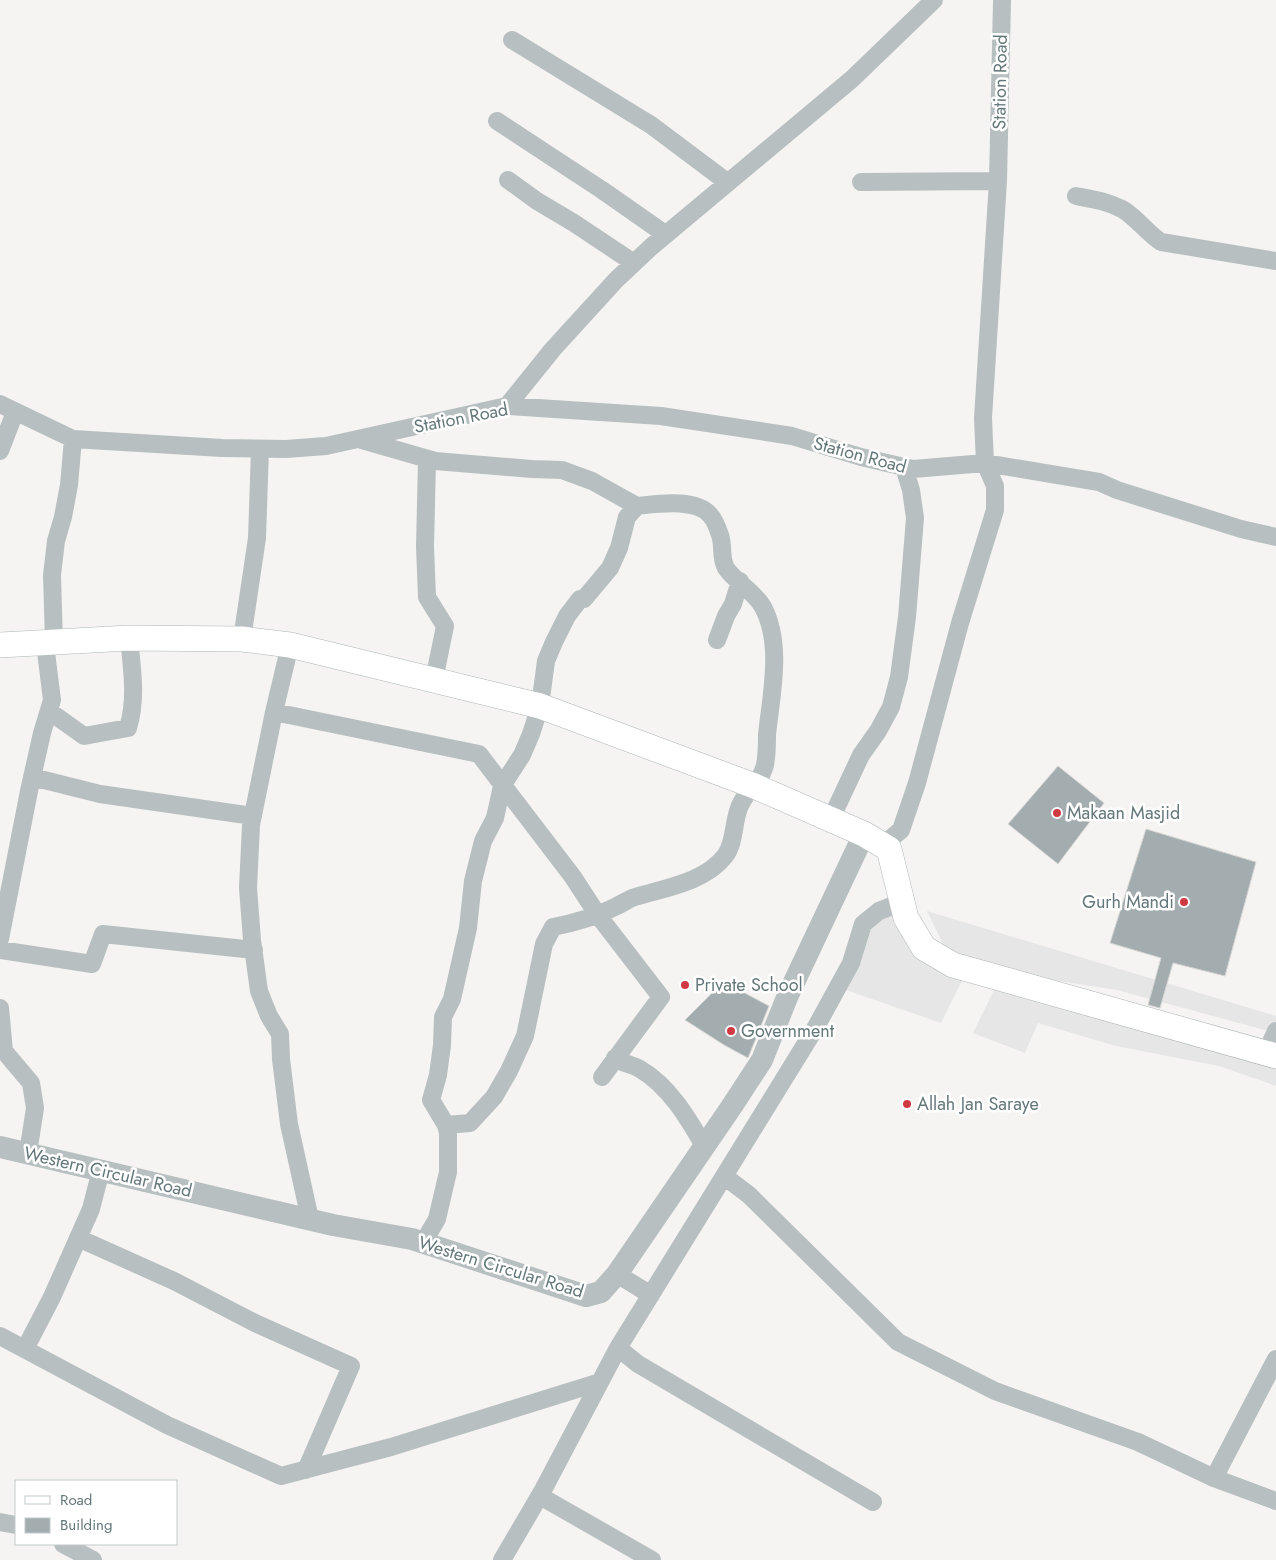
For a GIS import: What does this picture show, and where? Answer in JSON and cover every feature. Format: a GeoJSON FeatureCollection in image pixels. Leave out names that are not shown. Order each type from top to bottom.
{"type":"FeatureCollection","features":[{"type":"Feature","properties":{"kind":"main road"},"geometry":{"type":"LineString","coordinates":[[0,645],[49,644],[129,638],[242,639],[290,645],[540,706],[754,786],[874,839],[889,849],[906,918],[924,948],[952,965],[1273,1047]]}},
{"type":"Feature","properties":{"kind":"street"},"geometry":{"type":"LineString","coordinates":[[507,406],[552,349],[634,263],[665,234],[852,79],[934,0]]}},
{"type":"Feature","properties":{"kind":"street","name":"Station Road"},"geometry":{"type":"LineString","coordinates":[[874,839],[901,830],[918,783],[960,623],[995,510],[995,486],[985,463],[984,418],[998,181],[1002,0]]}},
{"type":"Feature","properties":{"kind":"street"},"geometry":{"type":"LineString","coordinates":[[512,40],[651,125],[727,182]]}},
{"type":"Feature","properties":{"kind":"street"},"geometry":{"type":"LineString","coordinates":[[497,121],[665,234]]}},
{"type":"Feature","properties":{"kind":"street"},"geometry":{"type":"LineString","coordinates":[[508,180],[537,201],[634,263]]}},
{"type":"Feature","properties":{"kind":"street"},"geometry":{"type":"LineString","coordinates":[[861,182],[998,181]]}},
{"type":"Feature","properties":{"kind":"street"},"geometry":{"type":"LineString","coordinates":[[1076,196],[1099,200],[1123,210],[1161,242],[1276,260]]}},
{"type":"Feature","properties":{"kind":"street","name":"Station Road"},"geometry":{"type":"LineString","coordinates":[[8,408],[73,439],[212,448],[286,449],[326,446],[507,406],[661,416],[792,436],[861,457],[913,469],[985,463]]}},
{"type":"Feature","properties":{"kind":"street"},"geometry":{"type":"LineString","coordinates":[[0,451],[8,408]]}},
{"type":"Feature","properties":{"kind":"street"},"geometry":{"type":"LineString","coordinates":[[0,939],[32,777],[52,700],[49,644],[52,575],[56,541],[69,485],[73,439]]}},
{"type":"Feature","properties":{"kind":"street"},"geometry":{"type":"LineString","coordinates":[[358,439],[427,459],[469,465],[562,470],[592,481],[637,506],[692,504],[710,514],[720,534],[722,558],[726,567],[730,574],[740,581],[762,606],[772,635],[773,670],[764,766],[754,786],[739,808],[731,843],[726,855],[716,866],[700,876],[678,885],[629,899],[577,922],[553,927],[544,944],[525,1036],[509,1071],[494,1097],[470,1123],[446,1125]]}},
{"type":"Feature","properties":{"kind":"street"},"geometry":{"type":"LineString","coordinates":[[242,639],[257,538],[260,449]]}},
{"type":"Feature","properties":{"kind":"street"},"geometry":{"type":"LineString","coordinates":[[427,459],[426,597],[445,626],[434,680]]}},
{"type":"Feature","properties":{"kind":"street"},"geometry":{"type":"LineString","coordinates":[[985,463],[1099,482],[1117,490],[1241,529],[1276,537]]}},
{"type":"Feature","properties":{"kind":"street"},"geometry":{"type":"LineString","coordinates":[[831,819],[860,755],[878,731],[891,707],[900,677],[915,518],[911,490],[904,467]]}},
{"type":"Feature","properties":{"kind":"street"},"geometry":{"type":"LineString","coordinates":[[424,1243],[437,1219],[448,1172],[448,1133],[446,1125],[431,1100],[438,1075],[443,1017],[452,999],[468,928],[473,881],[483,841],[495,818],[502,786],[522,755],[532,734],[540,706],[546,661],[557,635],[566,616],[580,599],[584,599],[610,568],[619,548],[627,517],[637,506]]}},
{"type":"Feature","properties":{"kind":"street"},"geometry":{"type":"LineString","coordinates":[[717,640],[726,616],[733,604],[740,581]]}},
{"type":"Feature","properties":{"kind":"street"},"geometry":{"type":"LineString","coordinates":[[49,711],[84,736],[128,728],[133,712],[134,683],[129,638]]}},
{"type":"Feature","properties":{"kind":"street"},"geometry":{"type":"LineString","coordinates":[[290,645],[253,816],[248,888],[260,991],[268,1016],[280,1034],[280,1060],[289,1124],[310,1219]]}},
{"type":"Feature","properties":{"kind":"street"},"geometry":{"type":"LineString","coordinates":[[274,712],[479,754],[573,877],[597,914],[661,997],[602,1077]]}},
{"type":"Feature","properties":{"kind":"street"},"geometry":{"type":"LineString","coordinates":[[32,777],[100,794],[253,816]]}},
{"type":"Feature","properties":{"kind":"street","name":"Western Circular Road"},"geometry":{"type":"LineString","coordinates":[[0,1147],[310,1219],[424,1243],[586,1296],[601,1292],[617,1274],[762,1060],[788,995],[874,839]]}},
{"type":"Feature","properties":{"kind":"street"},"geometry":{"type":"LineString","coordinates":[[502,1560],[540,1496],[618,1348],[816,1027],[851,963],[863,924],[880,911],[902,902]]}},
{"type":"Feature","properties":{"kind":"street"},"geometry":{"type":"LineString","coordinates":[[0,950],[92,964],[103,934],[254,950]]}},
{"type":"Feature","properties":{"kind":"street"},"geometry":{"type":"LineString","coordinates":[[0,1008],[4,1051],[31,1083],[35,1108],[28,1153]]}},
{"type":"Feature","properties":{"kind":"street"},"geometry":{"type":"LineString","coordinates":[[615,1058],[622,1063],[639,1068],[672,1097],[704,1146]]}},
{"type":"Feature","properties":{"kind":"street"},"geometry":{"type":"LineString","coordinates":[[25,1349],[52,1297],[91,1209],[101,1170]]}},
{"type":"Feature","properties":{"kind":"street"},"geometry":{"type":"LineString","coordinates":[[724,1176],[749,1194],[898,1342],[995,1391],[1138,1442],[1214,1478],[1276,1501]]}},
{"type":"Feature","properties":{"kind":"street"},"geometry":{"type":"LineString","coordinates":[[78,1238],[174,1281],[255,1323],[351,1366],[306,1470]]}},
{"type":"Feature","properties":{"kind":"street"},"geometry":{"type":"LineString","coordinates":[[617,1274],[651,1295]]}},
{"type":"Feature","properties":{"kind":"street"},"geometry":{"type":"LineString","coordinates":[[0,1336],[167,1425],[281,1476],[391,1447],[600,1382]]}},
{"type":"Feature","properties":{"kind":"street"},"geometry":{"type":"LineString","coordinates":[[618,1348],[638,1364],[873,1502]]}},
{"type":"Feature","properties":{"kind":"street"},"geometry":{"type":"LineString","coordinates":[[1214,1478],[1276,1361]]}},
{"type":"Feature","properties":{"kind":"street"},"geometry":{"type":"LineString","coordinates":[[540,1496],[652,1560]]}},
{"type":"Feature","properties":{"kind":"street"},"geometry":{"type":"LineString","coordinates":[[0,1522],[15,1525]]}},
{"type":"Feature","properties":{"kind":"street"},"geometry":{"type":"LineString","coordinates":[[65,1545],[93,1560]]}},
{"type":"Feature","properties":{"kind":"shaded area"},"geometry":{"type":"Polygon","coordinates":[[[902,902],[963,979],[941,1023],[846,990],[863,924],[902,902]]]}},
{"type":"Feature","properties":{"kind":"shaded area"},"geometry":{"type":"Polygon","coordinates":[[[927,911],[1276,1016],[1276,1033],[1117,990],[953,965],[927,911]]]}},
{"type":"Feature","properties":{"kind":"shaded area"},"geometry":{"type":"Polygon","coordinates":[[[994,990],[1020,994],[1163,1037],[1276,1068],[1276,1086],[1219,1066],[1116,1046],[1038,1023],[1025,1053],[973,1033],[994,990]]]}},
{"type":"Feature","properties":{"kind":"building","name":"Makaan Masjid"},"geometry":{"type":"Polygon","coordinates":[[[1058,766],[1104,803],[1058,864],[1008,824],[1058,766]]]}},
{"type":"Feature","properties":{"kind":"building","name":"Gurh Mandi"},"geometry":{"type":"Polygon","coordinates":[[[1146,829],[1256,862],[1225,976],[1173,963],[1160,1008],[1148,1005],[1161,958],[1110,943],[1146,829]]]}},
{"type":"Feature","properties":{"kind":"building","name":"Government"},"geometry":{"type":"Polygon","coordinates":[[[726,983],[769,1006],[748,1058],[685,1020],[720,985],[726,983]]]}},
{"type":"Feature","properties":{"kind":"place","name":"Makaan Masjid"},"geometry":{"type":"Point","coordinates":[1057,813]}},
{"type":"Feature","properties":{"kind":"place","name":"Gurh Mandi"},"geometry":{"type":"Point","coordinates":[1184,902]}},
{"type":"Feature","properties":{"kind":"place","name":"Private School"},"geometry":{"type":"Point","coordinates":[685,985]}},
{"type":"Feature","properties":{"kind":"place","name":"Government"},"geometry":{"type":"Point","coordinates":[731,1031]}},
{"type":"Feature","properties":{"kind":"place","name":"Allah Jan Saraye"},"geometry":{"type":"Point","coordinates":[907,1104]}}]}
